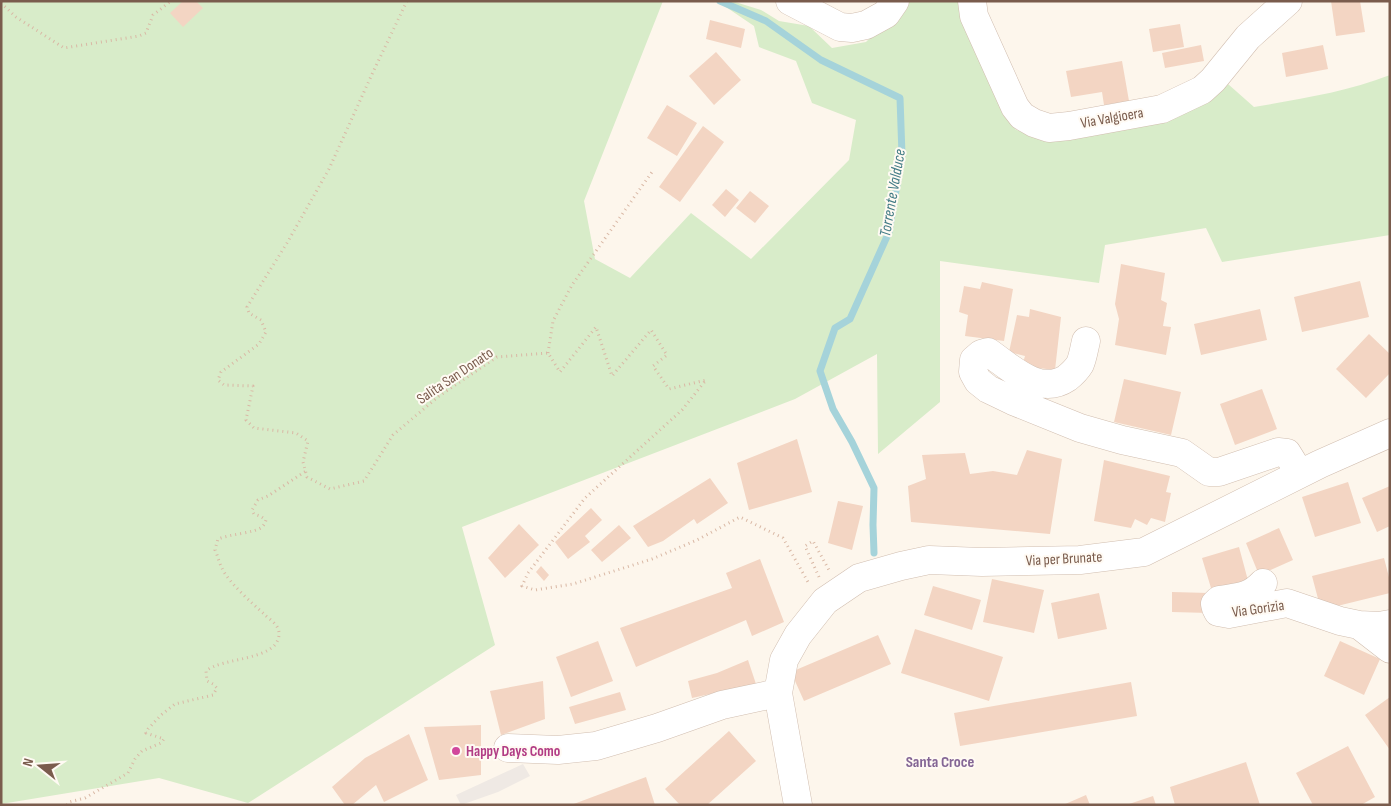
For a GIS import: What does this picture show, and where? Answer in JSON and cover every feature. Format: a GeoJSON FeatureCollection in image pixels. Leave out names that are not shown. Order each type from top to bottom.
{"type":"FeatureCollection","features":[{"type":"Feature","properties":{"kind":"street"},"geometry":{"type":"LineString","coordinates":[[790,1],[840,27],[852,28],[866,25],[886,14],[894,1]]}},
{"type":"Feature","properties":{"kind":"street","name":"Via Valgioera"},"geometry":{"type":"LineString","coordinates":[[972,1],[974,16],[1015,107],[1022,116],[1034,123],[1049,128],[1162,109],[1202,90],[1213,80],[1248,37],[1288,1]]}},
{"type":"Feature","properties":{"kind":"street"},"geometry":{"type":"LineString","coordinates":[[1086,341],[1080,363],[1074,372],[1055,383],[1040,383],[1021,375],[988,352],[981,354],[974,360],[973,372],[978,381],[988,389],[1013,401],[1080,428],[1182,454],[1209,472],[1219,472],[1278,452],[1287,453],[1300,474]]}},
{"type":"Feature","properties":{"kind":"street","name":"Via per Brunate"},"geometry":{"type":"LineString","coordinates":[[778,693],[784,660],[798,635],[825,601],[859,578],[929,560],[982,562],[1080,560],[1144,552],[1320,464],[1390,433]]}},
{"type":"Feature","properties":{"kind":"street","name":"Via Gorizia"},"geometry":{"type":"LineString","coordinates":[[1263,583],[1256,591],[1245,596],[1219,600],[1215,604],[1218,612],[1229,614],[1287,603],[1340,621],[1359,625],[1378,626],[1390,624]]}},
{"type":"Feature","properties":{"kind":"street","name":"Via Gorizia"},"geometry":{"type":"LineString","coordinates":[[1359,625],[1390,650]]}},
{"type":"Feature","properties":{"kind":"street"},"geometry":{"type":"LineString","coordinates":[[508,748],[558,750],[596,746],[657,728],[722,705],[778,693],[794,804]]}},
{"type":"Feature","properties":{"kind":"path"},"geometry":{"type":"LineString","coordinates":[[1,3],[16,17],[64,48],[139,36],[146,33],[153,15],[171,1]]}},
{"type":"Feature","properties":{"kind":"path"},"geometry":{"type":"LineString","coordinates":[[66,805],[69,802],[86,798],[128,774],[135,759],[142,752],[161,743],[164,738],[146,733],[161,715],[175,704],[213,695],[218,688],[207,681],[206,671],[211,666],[261,654],[276,644],[279,635],[277,625],[265,616],[230,580],[222,568],[215,550],[218,539],[226,535],[252,531],[262,527],[266,520],[254,514],[252,510],[258,500],[268,496],[306,471],[303,462],[308,441],[296,433],[254,428],[246,420],[253,386],[224,385],[218,380],[221,372],[259,344],[266,332],[262,320],[250,313],[247,307],[329,169],[372,72],[407,1]]}},
{"type":"Feature","properties":{"kind":"path"},"geometry":{"type":"LineString","coordinates":[[652,172],[572,285],[553,321],[548,353],[560,372],[596,328],[612,376],[650,330],[667,355],[653,366],[669,389],[706,380],[682,410],[585,498],[528,573],[522,586],[535,590],[573,584],[652,559],[697,540],[740,517],[783,538],[810,585]]}},
{"type":"Feature","properties":{"kind":"path","name":"Salita San Donato"},"geometry":{"type":"LineString","coordinates":[[306,471],[307,477],[330,489],[364,481],[393,436],[439,396],[497,357],[548,353]]}},
{"type":"Feature","properties":{"kind":"path"},"geometry":{"type":"LineString","coordinates":[[815,582],[819,579],[805,546],[813,541],[840,592]]}},
{"type":"Feature","properties":{"kind":"shaded area"},"geometry":{"type":"Polygon","coordinates":[[[523,764],[530,776],[498,792],[461,805],[456,795],[523,764]]]}},
{"type":"Feature","properties":{"kind":"green space"},"geometry":{"type":"Polygon","coordinates":[[[1,1],[663,1],[584,201],[595,259],[630,278],[691,213],[751,259],[849,160],[856,120],[812,103],[796,61],[759,47],[754,26],[723,5],[724,1],[732,1],[761,10],[779,21],[809,26],[832,48],[866,42],[910,1],[964,1],[1008,118],[1016,130],[1050,135],[1103,134],[1178,116],[1228,84],[1254,107],[1340,90],[1390,75],[1390,235],[1222,262],[1206,228],[1105,245],[1099,283],[940,261],[940,402],[878,454],[877,354],[795,399],[462,527],[495,645],[248,803],[159,778],[1,804],[1,1]]]}},
{"type":"Feature","properties":{"kind":"building"},"geometry":{"type":"Polygon","coordinates":[[[183,1],[196,1],[203,8],[183,27],[170,13],[183,1]]]}},
{"type":"Feature","properties":{"kind":"building"},"geometry":{"type":"Polygon","coordinates":[[[1331,1],[1360,1],[1365,32],[1336,36],[1331,1]]]}},
{"type":"Feature","properties":{"kind":"building"},"geometry":{"type":"Polygon","coordinates":[[[710,20],[745,29],[741,48],[706,39],[710,20]]]}},
{"type":"Feature","properties":{"kind":"building"},"geometry":{"type":"Polygon","coordinates":[[[1180,24],[1184,47],[1153,52],[1149,29],[1180,24]]]}},
{"type":"Feature","properties":{"kind":"building"},"geometry":{"type":"Polygon","coordinates":[[[1201,45],[1204,61],[1165,68],[1162,53],[1201,45]]]}},
{"type":"Feature","properties":{"kind":"building"},"geometry":{"type":"Polygon","coordinates":[[[1323,45],[1328,69],[1286,77],[1282,53],[1323,45]]]}},
{"type":"Feature","properties":{"kind":"building"},"geometry":{"type":"Polygon","coordinates":[[[716,52],[741,80],[714,105],[689,76],[716,52]]]}},
{"type":"Feature","properties":{"kind":"building"},"geometry":{"type":"Polygon","coordinates":[[[1122,61],[1129,101],[1104,105],[1102,92],[1071,97],[1066,71],[1122,61]]]}},
{"type":"Feature","properties":{"kind":"building"},"geometry":{"type":"Polygon","coordinates":[[[667,105],[697,123],[677,156],[647,138],[667,105]]]}},
{"type":"Feature","properties":{"kind":"building"},"geometry":{"type":"Polygon","coordinates":[[[703,126],[724,142],[680,202],[659,187],[703,126]]]}},
{"type":"Feature","properties":{"kind":"building"},"geometry":{"type":"Polygon","coordinates":[[[726,189],[739,200],[725,217],[712,205],[726,189]]]}},
{"type":"Feature","properties":{"kind":"building"},"geometry":{"type":"Polygon","coordinates":[[[750,191],[769,206],[755,223],[736,208],[750,191]]]}},
{"type":"Feature","properties":{"kind":"building"},"geometry":{"type":"Polygon","coordinates":[[[1121,264],[1165,273],[1161,300],[1167,303],[1163,326],[1171,327],[1166,355],[1115,345],[1119,319],[1115,304],[1121,264]]]}},
{"type":"Feature","properties":{"kind":"building"},"geometry":{"type":"Polygon","coordinates":[[[1360,281],[1369,317],[1302,332],[1294,297],[1360,281]]]}},
{"type":"Feature","properties":{"kind":"building"},"geometry":{"type":"Polygon","coordinates":[[[982,282],[1013,289],[1004,341],[965,336],[968,315],[959,312],[964,286],[980,289],[982,282]]]}},
{"type":"Feature","properties":{"kind":"building"},"geometry":{"type":"Polygon","coordinates":[[[1030,309],[1061,317],[1055,370],[1022,366],[1025,356],[1009,352],[1017,315],[1029,317],[1030,309]]]}},
{"type":"Feature","properties":{"kind":"building"},"geometry":{"type":"Polygon","coordinates":[[[1260,309],[1267,340],[1201,355],[1194,324],[1260,309]]]}},
{"type":"Feature","properties":{"kind":"building"},"geometry":{"type":"Polygon","coordinates":[[[1369,334],[1390,354],[1390,373],[1366,398],[1336,369],[1369,334]]]}},
{"type":"Feature","properties":{"kind":"building"},"geometry":{"type":"Polygon","coordinates":[[[1124,379],[1181,392],[1171,435],[1114,422],[1124,379]]]}},
{"type":"Feature","properties":{"kind":"building"},"geometry":{"type":"Polygon","coordinates":[[[1262,389],[1277,429],[1235,445],[1220,404],[1262,389]]]}},
{"type":"Feature","properties":{"kind":"building"},"geometry":{"type":"Polygon","coordinates":[[[797,439],[812,492],[749,510],[737,463],[797,439]]]}},
{"type":"Feature","properties":{"kind":"building"},"geometry":{"type":"Polygon","coordinates":[[[1027,450],[1062,459],[1050,534],[911,522],[908,486],[926,479],[922,455],[965,453],[970,474],[993,471],[1017,475],[1027,450]]]}},
{"type":"Feature","properties":{"kind":"building"},"geometry":{"type":"Polygon","coordinates":[[[1104,460],[1170,476],[1166,492],[1171,493],[1165,522],[1151,518],[1147,525],[1135,519],[1131,528],[1094,521],[1104,460]]]}},
{"type":"Feature","properties":{"kind":"building"},"geometry":{"type":"Polygon","coordinates":[[[710,478],[728,503],[697,524],[694,519],[663,541],[648,547],[633,526],[710,478]]]}},
{"type":"Feature","properties":{"kind":"building"},"geometry":{"type":"Polygon","coordinates":[[[1348,482],[1361,523],[1315,537],[1302,497],[1348,482]]]}},
{"type":"Feature","properties":{"kind":"building"},"geometry":{"type":"Polygon","coordinates":[[[1390,486],[1390,526],[1377,532],[1362,498],[1390,486]]]}},
{"type":"Feature","properties":{"kind":"building"},"geometry":{"type":"Polygon","coordinates":[[[838,501],[863,506],[852,550],[828,543],[838,501]]]}},
{"type":"Feature","properties":{"kind":"building"},"geometry":{"type":"Polygon","coordinates":[[[591,508],[602,520],[585,536],[590,542],[568,559],[555,542],[591,508]]]}},
{"type":"Feature","properties":{"kind":"building"},"geometry":{"type":"Polygon","coordinates":[[[519,524],[539,545],[505,578],[488,558],[519,524]]]}},
{"type":"Feature","properties":{"kind":"building"},"geometry":{"type":"Polygon","coordinates":[[[619,525],[631,538],[602,562],[591,550],[619,525]]]}},
{"type":"Feature","properties":{"kind":"building"},"geometry":{"type":"Polygon","coordinates":[[[1279,528],[1293,560],[1259,575],[1246,543],[1279,528]]]}},
{"type":"Feature","properties":{"kind":"building"},"geometry":{"type":"Polygon","coordinates":[[[1239,547],[1250,588],[1214,598],[1202,558],[1239,547]]]}},
{"type":"Feature","properties":{"kind":"building"},"geometry":{"type":"Polygon","coordinates":[[[1384,558],[1390,581],[1390,593],[1321,610],[1312,576],[1384,558]]]}},
{"type":"Feature","properties":{"kind":"building"},"geometry":{"type":"Polygon","coordinates":[[[760,559],[784,622],[752,636],[746,620],[636,667],[620,628],[732,588],[726,573],[760,559]]]}},
{"type":"Feature","properties":{"kind":"building"},"geometry":{"type":"Polygon","coordinates":[[[541,566],[549,575],[544,581],[536,572],[541,566]]]}},
{"type":"Feature","properties":{"kind":"building"},"geometry":{"type":"Polygon","coordinates":[[[992,579],[1044,590],[1034,633],[983,622],[992,579]]]}},
{"type":"Feature","properties":{"kind":"building"},"geometry":{"type":"Polygon","coordinates":[[[933,586],[981,600],[972,630],[924,615],[933,586]]]}},
{"type":"Feature","properties":{"kind":"building"},"geometry":{"type":"Polygon","coordinates":[[[1172,592],[1209,593],[1209,613],[1172,612],[1172,592]]]}},
{"type":"Feature","properties":{"kind":"building"},"geometry":{"type":"Polygon","coordinates":[[[1099,593],[1107,629],[1058,639],[1051,603],[1099,593]]]}},
{"type":"Feature","properties":{"kind":"building"},"geometry":{"type":"Polygon","coordinates":[[[915,629],[1003,657],[989,701],[901,673],[915,629]]]}},
{"type":"Feature","properties":{"kind":"building"},"geometry":{"type":"Polygon","coordinates":[[[878,635],[891,664],[804,701],[791,672],[878,635]]]}},
{"type":"Feature","properties":{"kind":"building"},"geometry":{"type":"Polygon","coordinates":[[[598,641],[613,681],[571,697],[556,657],[598,641]]]}},
{"type":"Feature","properties":{"kind":"building"},"geometry":{"type":"Polygon","coordinates":[[[1340,641],[1380,659],[1364,695],[1324,676],[1340,641]]]}},
{"type":"Feature","properties":{"kind":"building"},"geometry":{"type":"Polygon","coordinates":[[[748,660],[756,684],[692,698],[688,681],[717,673],[748,660]]]}},
{"type":"Feature","properties":{"kind":"building"},"geometry":{"type":"Polygon","coordinates":[[[543,681],[545,719],[501,735],[490,691],[543,681]]]}},
{"type":"Feature","properties":{"kind":"building"},"geometry":{"type":"Polygon","coordinates":[[[1131,682],[1137,716],[960,746],[954,713],[1131,682]]]}},
{"type":"Feature","properties":{"kind":"building"},"geometry":{"type":"Polygon","coordinates":[[[620,692],[626,710],[575,724],[569,707],[620,692]]]}},
{"type":"Feature","properties":{"kind":"building"},"geometry":{"type":"Polygon","coordinates":[[[1390,697],[1390,750],[1365,715],[1390,697]]]}},
{"type":"Feature","properties":{"kind":"building","name":"Happy Days Como"},"geometry":{"type":"Polygon","coordinates":[[[481,725],[481,775],[439,780],[424,727],[481,725]]]}},
{"type":"Feature","properties":{"kind":"building"},"geometry":{"type":"Polygon","coordinates":[[[729,731],[756,761],[707,805],[680,805],[665,789],[729,731]]]}},
{"type":"Feature","properties":{"kind":"building"},"geometry":{"type":"Polygon","coordinates":[[[409,734],[428,780],[384,802],[376,785],[352,805],[345,805],[332,787],[365,758],[409,734]]]}},
{"type":"Feature","properties":{"kind":"building"},"geometry":{"type":"Polygon","coordinates":[[[1348,746],[1375,797],[1361,805],[1313,805],[1296,773],[1348,746]]]}},
{"type":"Feature","properties":{"kind":"building"},"geometry":{"type":"Polygon","coordinates":[[[1246,762],[1260,805],[1175,805],[1170,787],[1246,762]]]}},
{"type":"Feature","properties":{"kind":"building"},"geometry":{"type":"Polygon","coordinates":[[[646,777],[655,805],[571,805],[646,777]]]}},
{"type":"Feature","properties":{"kind":"building"},"geometry":{"type":"Polygon","coordinates":[[[1086,795],[1090,805],[1063,805],[1086,795]]]}},
{"type":"Feature","properties":{"kind":"building"},"geometry":{"type":"Polygon","coordinates":[[[1153,796],[1156,805],[1129,805],[1129,804],[1153,796]]]}},
{"type":"Feature","properties":{"kind":"waterway","name":"Torrente Valduce"},"geometry":{"type":"LineString","coordinates":[[720,1],[766,21],[821,60],[900,98],[902,155],[889,232],[850,319],[835,328],[820,371],[833,409],[852,442],[874,488],[874,553]]}},
{"type":"Feature","properties":{"kind":"place","name":"Happy Days Como"},"geometry":{"type":"Point","coordinates":[456,751]}},
{"type":"Feature","properties":{"kind":"district","name":"Santa Croce"},"geometry":{"type":"Point","coordinates":[940,762]}}]}
